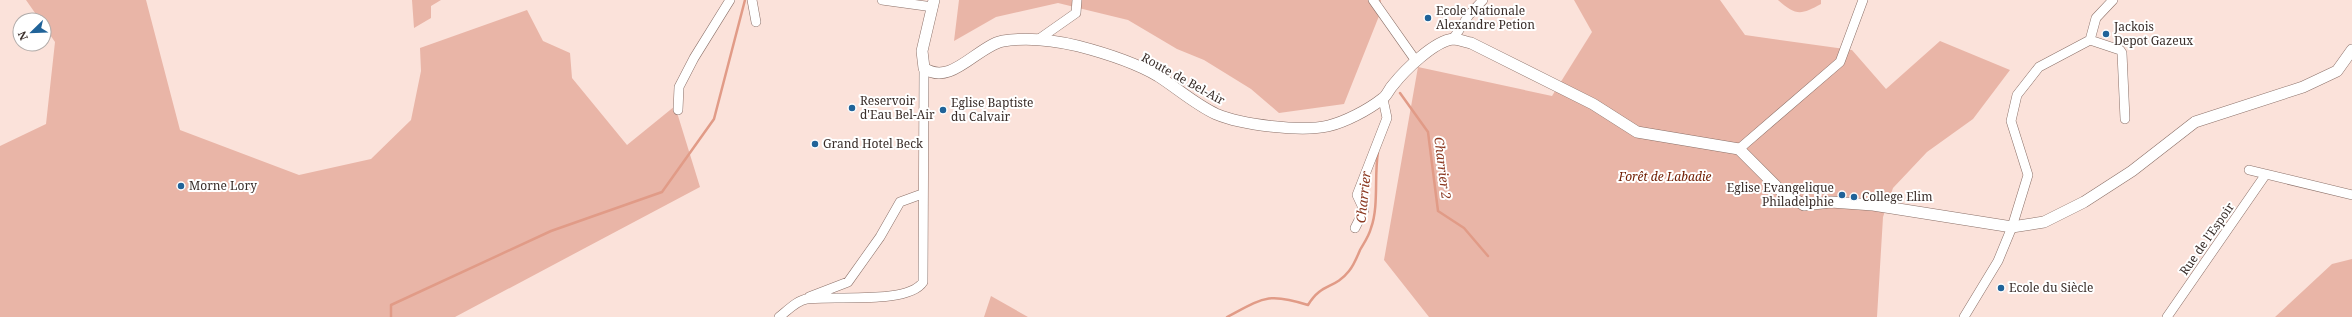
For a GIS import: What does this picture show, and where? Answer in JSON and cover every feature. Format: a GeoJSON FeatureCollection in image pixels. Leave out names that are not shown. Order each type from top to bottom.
{"type":"FeatureCollection","features":[{"type":"Feature","properties":{"kind":"street"},"geometry":{"type":"LineString","coordinates":[[678,110],[680,87],[694,58],[730,0]]}},
{"type":"Feature","properties":{"kind":"street"},"geometry":{"type":"LineString","coordinates":[[752,0],[756,22]]}},
{"type":"Feature","properties":{"kind":"street"},"geometry":{"type":"LineString","coordinates":[[806,299],[876,297],[910,292],[923,282],[922,194],[924,68],[922,51],[934,4],[882,0]]}},
{"type":"Feature","properties":{"kind":"street"},"geometry":{"type":"LineString","coordinates":[[1039,39],[1076,13],[1077,0]]}},
{"type":"Feature","properties":{"kind":"street"},"geometry":{"type":"LineString","coordinates":[[1374,0],[1416,61]]}},
{"type":"Feature","properties":{"kind":"street"},"geometry":{"type":"LineString","coordinates":[[1483,0],[1469,15],[1453,39],[1471,43],[1594,104],[1638,132],[1739,149],[1781,191],[1804,205],[1831,202],[1873,205],[2012,227],[2044,222],[2084,202],[2132,172],[2194,122],[2303,87],[2337,71],[2352,50]]}},
{"type":"Feature","properties":{"kind":"street"},"geometry":{"type":"LineString","coordinates":[[1739,149],[1840,62],[1863,0]]}},
{"type":"Feature","properties":{"kind":"street"},"geometry":{"type":"LineString","coordinates":[[2090,40],[2096,18],[2113,0]]}},
{"type":"Feature","properties":{"kind":"street","name":"Route de Bel-Air"},"geometry":{"type":"LineString","coordinates":[[924,68],[931,73],[941,74],[956,68],[1001,42],[1039,39],[1079,47],[1115,57],[1157,76],[1216,114],[1257,125],[1313,128],[1328,126],[1383,99],[1394,84],[1416,61],[1428,52],[1453,39]]}},
{"type":"Feature","properties":{"kind":"street"},"geometry":{"type":"LineString","coordinates":[[1964,317],[1998,261],[2012,227],[2028,175],[2011,121],[2017,95],[2039,67],[2090,40],[2120,50],[2122,53],[2125,119]]}},
{"type":"Feature","properties":{"kind":"street"},"geometry":{"type":"LineString","coordinates":[[1355,228],[1364,210],[1357,195],[1387,118],[1383,99]]}},
{"type":"Feature","properties":{"kind":"street"},"geometry":{"type":"LineString","coordinates":[[2249,170],[2352,195]]}},
{"type":"Feature","properties":{"kind":"street","name":"Rue de l'Espoir"},"geometry":{"type":"LineString","coordinates":[[2167,317],[2266,174]]}},
{"type":"Feature","properties":{"kind":"street"},"geometry":{"type":"LineString","coordinates":[[779,317],[806,299],[828,288],[848,282],[883,231],[900,202],[922,194]]}},
{"type":"Feature","properties":{"kind":"green space"},"geometry":{"type":"Polygon","coordinates":[[[26,0],[146,0],[180,130],[299,175],[371,159],[411,120],[421,71],[420,48],[527,10],[543,41],[570,53],[572,78],[627,145],[675,106],[700,187],[455,317],[0,317],[0,146],[46,124],[55,42],[52,38],[52,12],[34,12],[26,0]]]}},
{"type":"Feature","properties":{"kind":"green space"},"geometry":{"type":"Polygon","coordinates":[[[412,0],[441,0],[431,6],[431,18],[414,28],[412,0]]]}},
{"type":"Feature","properties":{"kind":"green space"},"geometry":{"type":"Polygon","coordinates":[[[959,0],[1381,0],[1381,11],[1344,104],[1279,113],[1251,89],[1204,60],[1177,49],[1128,20],[1058,3],[996,17],[954,41],[959,0]]]}},
{"type":"Feature","properties":{"kind":"green space","name":"Forêt de Labadie"},"geometry":{"type":"Polygon","coordinates":[[[1574,0],[1720,0],[1745,35],[1852,50],[1886,89],[1940,41],[2010,70],[1973,119],[1927,152],[1893,188],[1883,217],[1877,317],[1429,317],[1384,260],[1418,67],[1552,96],[1592,32],[1574,0]]]}},
{"type":"Feature","properties":{"kind":"green space"},"geometry":{"type":"Polygon","coordinates":[[[1778,0],[1821,0],[1821,4],[1803,12],[1799,12],[1790,9],[1778,0]]]}},
{"type":"Feature","properties":{"kind":"green space"},"geometry":{"type":"Polygon","coordinates":[[[2352,259],[2352,317],[2275,317],[2332,264],[2352,259]]]}},
{"type":"Feature","properties":{"kind":"green space"},"geometry":{"type":"Polygon","coordinates":[[[991,296],[1028,317],[984,317],[991,296]]]}},
{"type":"Feature","properties":{"kind":"waterway"},"geometry":{"type":"LineString","coordinates":[[391,317],[391,305],[551,231],[662,192],[714,119],[745,0]]}},
{"type":"Feature","properties":{"kind":"waterway","name":"Charrier 2"},"geometry":{"type":"LineString","coordinates":[[1400,93],[1428,132],[1438,211],[1464,228],[1488,256]]}},
{"type":"Feature","properties":{"kind":"waterway","name":"Charrier"},"geometry":{"type":"LineString","coordinates":[[1227,317],[1249,305],[1266,299],[1284,299],[1308,305],[1323,289],[1344,277],[1354,264],[1370,231],[1376,201],[1376,171],[1378,152]]}},
{"type":"Feature","properties":{"kind":"place","name":"Ecole Nationale Alexandre Petion"},"geometry":{"type":"Point","coordinates":[1428,18]}},
{"type":"Feature","properties":{"kind":"place","name":"Jackois Depot Gazeux"},"geometry":{"type":"Point","coordinates":[2106,34]}},
{"type":"Feature","properties":{"kind":"place","name":"Reservoir d'Eau Bel-Air"},"geometry":{"type":"Point","coordinates":[852,108]}},
{"type":"Feature","properties":{"kind":"place","name":"Eglise Baptiste du Calvair"},"geometry":{"type":"Point","coordinates":[943,110]}},
{"type":"Feature","properties":{"kind":"place","name":"Grand Hotel Beck"},"geometry":{"type":"Point","coordinates":[815,144]}},
{"type":"Feature","properties":{"kind":"place","name":"Morne Lory"},"geometry":{"type":"Point","coordinates":[181,186]}},
{"type":"Feature","properties":{"kind":"place","name":"Eglise Evangelique Philadelphie"},"geometry":{"type":"Point","coordinates":[1842,195]}},
{"type":"Feature","properties":{"kind":"place","name":"College Elim"},"geometry":{"type":"Point","coordinates":[1854,197]}},
{"type":"Feature","properties":{"kind":"place","name":"Ecole du Siècle"},"geometry":{"type":"Point","coordinates":[2001,288]}}]}
